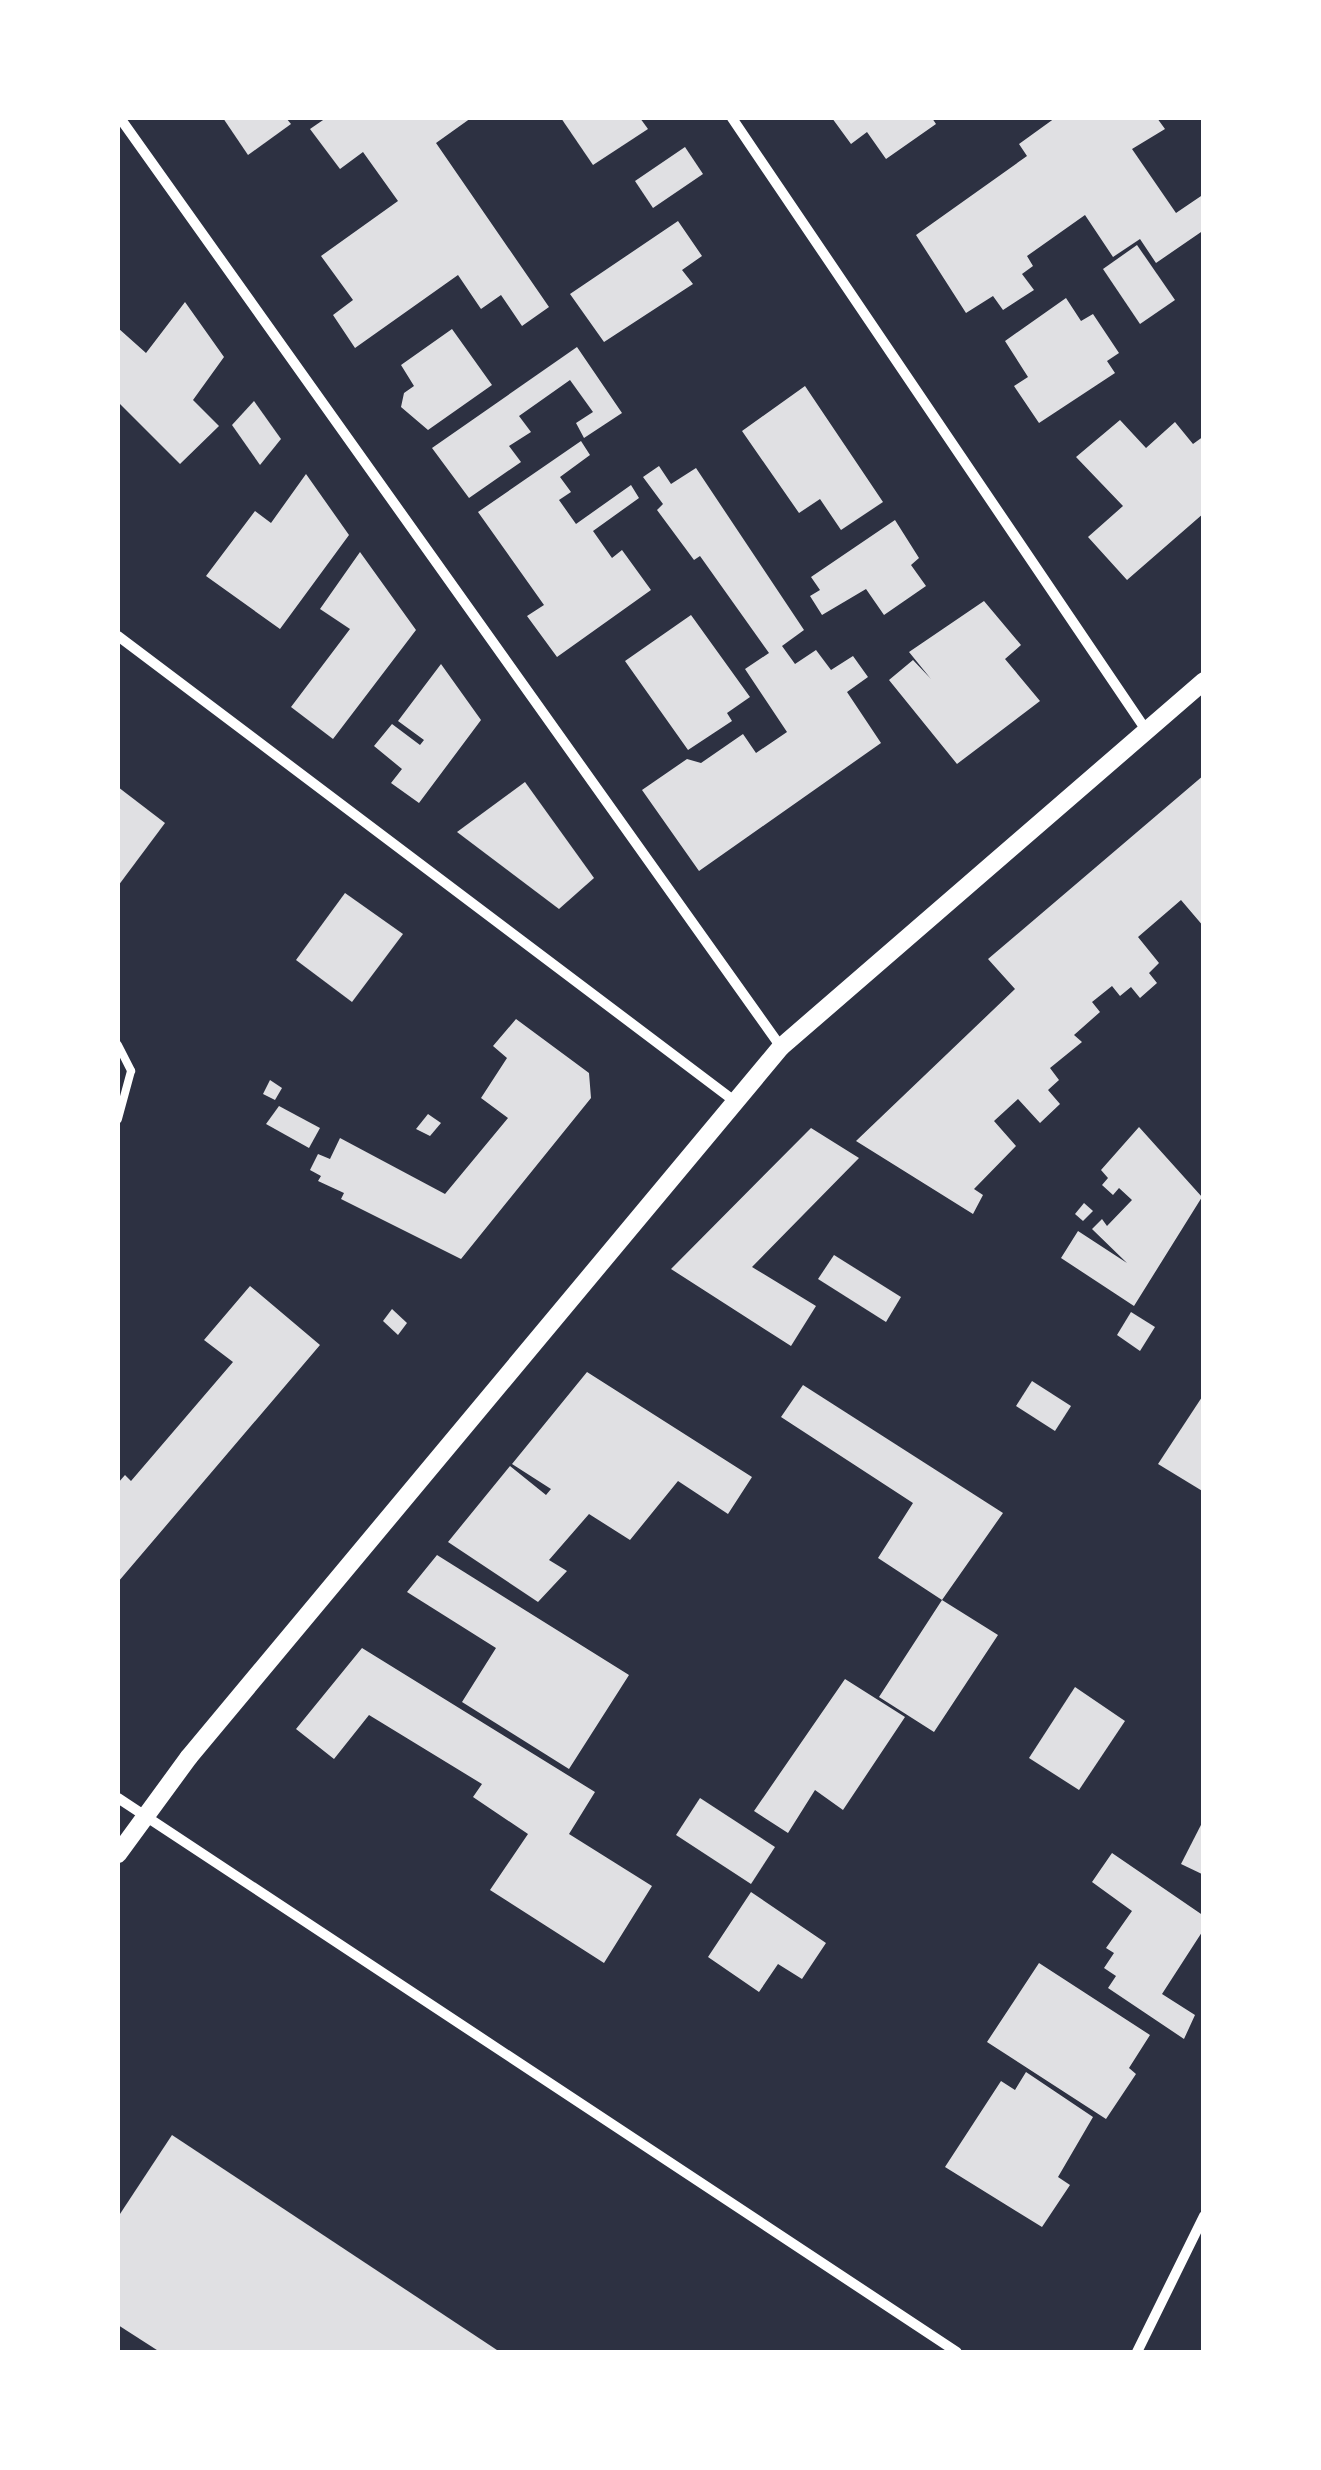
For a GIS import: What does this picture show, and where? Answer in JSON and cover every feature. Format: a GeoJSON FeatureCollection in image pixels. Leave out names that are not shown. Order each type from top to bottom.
{"type":"FeatureCollection","features":[{"type":"Feature","properties":{"kind":"street"},"geometry":{"type":"LineString","coordinates":[[120,118],[782,1047]]}},
{"type":"Feature","properties":{"kind":"street"},"geometry":{"type":"LineString","coordinates":[[732,118],[1146,730]]}},
{"type":"Feature","properties":{"kind":"street"},"geometry":{"type":"LineString","coordinates":[[118,636],[733,1100]]}},
{"type":"Feature","properties":{"kind":"street"},"geometry":{"type":"LineString","coordinates":[[118,1854],[144,1815],[733,1100],[782,1047],[1204,680]]}},
{"type":"Feature","properties":{"kind":"street"},"geometry":{"type":"LineString","coordinates":[[118,1798],[957,2352]]}},
{"type":"Feature","properties":{"kind":"street"},"geometry":{"type":"LineString","coordinates":[[1137,2352],[1204,2216]]}},
{"type":"Feature","properties":{"kind":"lane"},"geometry":{"type":"LineString","coordinates":[[118,1045],[132,1071],[118,1119]]}},
{"type":"Feature","properties":{"kind":"building"},"geometry":{"type":"Polygon","coordinates":[[[223,118],[286,118],[291,124],[248,155],[223,118]]]}},
{"type":"Feature","properties":{"kind":"building"},"geometry":{"type":"Polygon","coordinates":[[[326,118],[471,118],[436,143],[549,307],[522,326],[501,295],[481,309],[458,275],[355,348],[333,315],[353,300],[321,256],[398,201],[363,152],[340,169],[310,129],[326,118]]]}},
{"type":"Feature","properties":{"kind":"building"},"geometry":{"type":"Polygon","coordinates":[[[561,118],[640,118],[648,129],[593,165],[561,118]]]}},
{"type":"Feature","properties":{"kind":"building"},"geometry":{"type":"Polygon","coordinates":[[[832,118],[932,118],[936,124],[886,159],[867,132],[851,144],[832,118]]]}},
{"type":"Feature","properties":{"kind":"building"},"geometry":{"type":"Polygon","coordinates":[[[1055,118],[1157,118],[1165,129],[1132,149],[1176,213],[1204,194],[1204,230],[1156,263],[1140,239],[1113,257],[1085,215],[1027,256],[1033,266],[1022,274],[1034,290],[1003,310],[993,296],[966,313],[916,235],[1027,156],[1019,144],[1055,118]]]}},
{"type":"Feature","properties":{"kind":"building"},"geometry":{"type":"Polygon","coordinates":[[[685,147],[703,174],[653,208],[635,181],[685,147]]]}},
{"type":"Feature","properties":{"kind":"building"},"geometry":{"type":"Polygon","coordinates":[[[678,221],[702,256],[682,270],[693,284],[604,342],[570,294],[678,221]]]}},
{"type":"Feature","properties":{"kind":"building"},"geometry":{"type":"Polygon","coordinates":[[[1137,245],[1175,300],[1140,324],[1103,269],[1137,245]]]}},
{"type":"Feature","properties":{"kind":"building"},"geometry":{"type":"Polygon","coordinates":[[[1066,298],[1081,321],[1093,314],[1119,353],[1107,361],[1115,373],[1039,423],[1014,386],[1028,377],[1005,341],[1066,298]]]}},
{"type":"Feature","properties":{"kind":"building"},"geometry":{"type":"Polygon","coordinates":[[[185,302],[224,357],[193,400],[219,426],[180,464],[118,402],[118,328],[146,353],[185,302]]]}},
{"type":"Feature","properties":{"kind":"building"},"geometry":{"type":"Polygon","coordinates":[[[452,329],[492,385],[428,430],[401,407],[404,393],[414,386],[401,365],[452,329]]]}},
{"type":"Feature","properties":{"kind":"building"},"geometry":{"type":"Polygon","coordinates":[[[577,347],[622,413],[584,438],[576,423],[593,412],[570,380],[519,416],[531,432],[509,446],[521,462],[469,498],[432,448],[577,347]]]}},
{"type":"Feature","properties":{"kind":"building"},"geometry":{"type":"Polygon","coordinates":[[[805,386],[883,502],[841,530],[820,499],[799,513],[742,431],[805,386]]]}},
{"type":"Feature","properties":{"kind":"building"},"geometry":{"type":"Polygon","coordinates":[[[254,401],[281,439],[260,465],[232,425],[254,401]]]}},
{"type":"Feature","properties":{"kind":"building"},"geometry":{"type":"Polygon","coordinates":[[[1120,420],[1146,448],[1175,422],[1193,444],[1204,436],[1204,513],[1127,580],[1088,537],[1123,506],[1076,457],[1120,420]]]}},
{"type":"Feature","properties":{"kind":"building"},"geometry":{"type":"Polygon","coordinates":[[[581,441],[590,455],[560,477],[571,492],[559,500],[576,524],[631,485],[639,498],[593,531],[612,558],[622,550],[651,590],[557,657],[527,616],[544,605],[478,512],[581,441]]]}},
{"type":"Feature","properties":{"kind":"building"},"geometry":{"type":"Polygon","coordinates":[[[659,466],[671,484],[696,468],[804,630],[782,646],[795,664],[816,650],[831,670],[853,656],[868,677],[847,692],[881,743],[699,871],[642,790],[687,759],[701,763],[743,734],[756,753],[787,732],[745,669],[769,653],[700,556],[694,560],[657,510],[663,504],[643,477],[659,466]]]}},
{"type":"Feature","properties":{"kind":"building"},"geometry":{"type":"Polygon","coordinates":[[[306,474],[349,535],[280,629],[206,576],[255,511],[271,523],[306,474]]]}},
{"type":"Feature","properties":{"kind":"building"},"geometry":{"type":"Polygon","coordinates":[[[895,520],[919,558],[911,565],[926,586],[884,615],[866,589],[822,615],[810,596],[820,590],[811,577],[895,520]]]}},
{"type":"Feature","properties":{"kind":"building"},"geometry":{"type":"Polygon","coordinates":[[[360,552],[416,630],[333,739],[291,707],[350,629],[320,609],[360,552]]]}},
{"type":"Feature","properties":{"kind":"building"},"geometry":{"type":"Polygon","coordinates":[[[984,601],[1021,645],[1005,659],[1040,701],[957,764],[889,680],[913,660],[931,679],[909,652],[984,601]]]}},
{"type":"Feature","properties":{"kind":"building"},"geometry":{"type":"Polygon","coordinates":[[[691,615],[750,697],[727,713],[732,721],[688,750],[625,661],[691,615]]]}},
{"type":"Feature","properties":{"kind":"building"},"geometry":{"type":"Polygon","coordinates":[[[441,664],[481,720],[419,803],[391,783],[402,769],[374,746],[392,724],[420,745],[424,740],[398,721],[441,664]]]}},
{"type":"Feature","properties":{"kind":"building"},"geometry":{"type":"Polygon","coordinates":[[[1204,775],[1204,927],[1181,900],[1138,937],[1159,963],[1149,973],[1157,983],[1140,998],[1131,987],[1120,996],[1112,986],[1092,1002],[1100,1012],[1074,1035],[1082,1042],[1050,1068],[1059,1080],[1048,1090],[1060,1104],[1040,1123],[1018,1099],[994,1121],[1016,1146],[974,1189],[983,1195],[973,1214],[856,1141],[1015,989],[988,959],[1204,775]]]}},
{"type":"Feature","properties":{"kind":"building"},"geometry":{"type":"Polygon","coordinates":[[[525,782],[594,878],[559,909],[457,832],[525,782]]]}},
{"type":"Feature","properties":{"kind":"building"},"geometry":{"type":"Polygon","coordinates":[[[118,787],[165,823],[118,886],[118,787]]]}},
{"type":"Feature","properties":{"kind":"building"},"geometry":{"type":"Polygon","coordinates":[[[345,893],[403,934],[352,1002],[296,960],[345,893]]]}},
{"type":"Feature","properties":{"kind":"building"},"geometry":{"type":"Polygon","coordinates":[[[516,1019],[589,1073],[591,1098],[461,1259],[341,1199],[344,1193],[318,1181],[321,1176],[310,1170],[318,1154],[330,1159],[340,1138],[445,1194],[508,1118],[481,1098],[507,1058],[493,1046],[516,1019]]]}},
{"type":"Feature","properties":{"kind":"building"},"geometry":{"type":"Polygon","coordinates":[[[270,1080],[282,1088],[275,1100],[263,1094],[270,1080]]]}},
{"type":"Feature","properties":{"kind":"building"},"geometry":{"type":"Polygon","coordinates":[[[279,1106],[320,1128],[309,1148],[266,1124],[279,1106]]]}},
{"type":"Feature","properties":{"kind":"building"},"geometry":{"type":"Polygon","coordinates":[[[428,1114],[441,1123],[430,1136],[416,1129],[428,1114]]]}},
{"type":"Feature","properties":{"kind":"building"},"geometry":{"type":"Polygon","coordinates":[[[1139,1127],[1202,1197],[1134,1306],[1061,1258],[1078,1231],[1127,1263],[1092,1229],[1102,1219],[1107,1226],[1132,1200],[1119,1188],[1113,1195],[1102,1185],[1108,1178],[1101,1170],[1139,1127]]]}},
{"type":"Feature","properties":{"kind":"building"},"geometry":{"type":"Polygon","coordinates":[[[811,1128],[859,1158],[752,1267],[816,1306],[791,1346],[671,1269],[811,1128]]]}},
{"type":"Feature","properties":{"kind":"building"},"geometry":{"type":"Polygon","coordinates":[[[1084,1203],[1093,1211],[1083,1221],[1075,1214],[1084,1203]]]}},
{"type":"Feature","properties":{"kind":"building"},"geometry":{"type":"Polygon","coordinates":[[[834,1255],[901,1297],[886,1322],[818,1279],[834,1255]]]}},
{"type":"Feature","properties":{"kind":"building"},"geometry":{"type":"Polygon","coordinates":[[[250,1286],[320,1345],[118,1582],[118,1483],[125,1475],[131,1481],[233,1362],[204,1340],[250,1286]]]}},
{"type":"Feature","properties":{"kind":"building"},"geometry":{"type":"Polygon","coordinates":[[[392,1309],[407,1323],[398,1335],[383,1321],[392,1309]]]}},
{"type":"Feature","properties":{"kind":"building"},"geometry":{"type":"Polygon","coordinates":[[[1131,1312],[1155,1327],[1140,1351],[1117,1335],[1131,1312]]]}},
{"type":"Feature","properties":{"kind":"building"},"geometry":{"type":"Polygon","coordinates":[[[587,1372],[752,1477],[728,1514],[678,1481],[630,1540],[589,1514],[549,1560],[567,1571],[538,1602],[448,1542],[510,1466],[546,1495],[551,1489],[512,1464],[587,1372]]]}},
{"type":"Feature","properties":{"kind":"building"},"geometry":{"type":"Polygon","coordinates":[[[1032,1381],[1071,1406],[1055,1431],[1016,1406],[1032,1381]]]}},
{"type":"Feature","properties":{"kind":"building"},"geometry":{"type":"Polygon","coordinates":[[[803,1385],[1003,1513],[942,1600],[878,1558],[913,1503],[781,1417],[803,1385]]]}},
{"type":"Feature","properties":{"kind":"building"},"geometry":{"type":"Polygon","coordinates":[[[1204,1394],[1204,1492],[1158,1464],[1204,1394]]]}},
{"type":"Feature","properties":{"kind":"building"},"geometry":{"type":"Polygon","coordinates":[[[437,1555],[629,1675],[569,1769],[462,1702],[496,1648],[407,1592],[437,1555]]]}},
{"type":"Feature","properties":{"kind":"building"},"geometry":{"type":"Polygon","coordinates":[[[942,1600],[998,1635],[934,1732],[879,1697],[942,1600]]]}},
{"type":"Feature","properties":{"kind":"building"},"geometry":{"type":"Polygon","coordinates":[[[362,1648],[595,1792],[569,1834],[652,1886],[604,1963],[490,1890],[528,1834],[473,1797],[482,1784],[369,1715],[334,1759],[296,1729],[362,1648]]]}},
{"type":"Feature","properties":{"kind":"building"},"geometry":{"type":"Polygon","coordinates":[[[845,1679],[905,1717],[843,1810],[815,1790],[788,1833],[754,1811],[845,1679]]]}},
{"type":"Feature","properties":{"kind":"building"},"geometry":{"type":"Polygon","coordinates":[[[1075,1687],[1125,1721],[1079,1790],[1029,1758],[1075,1687]]]}},
{"type":"Feature","properties":{"kind":"building"},"geometry":{"type":"Polygon","coordinates":[[[700,1798],[775,1847],[751,1884],[676,1835],[700,1798]]]}},
{"type":"Feature","properties":{"kind":"building"},"geometry":{"type":"Polygon","coordinates":[[[1204,1819],[1204,1875],[1181,1864],[1204,1819]]]}},
{"type":"Feature","properties":{"kind":"building"},"geometry":{"type":"Polygon","coordinates":[[[1112,1853],[1204,1916],[1204,1929],[1162,1994],[1195,2015],[1184,2039],[1108,1988],[1116,1976],[1104,1968],[1114,1953],[1106,1948],[1132,1911],[1092,1882],[1112,1853]]]}},
{"type":"Feature","properties":{"kind":"building"},"geometry":{"type":"Polygon","coordinates":[[[751,1892],[826,1943],[802,1979],[778,1964],[759,1992],[708,1957],[751,1892]]]}},
{"type":"Feature","properties":{"kind":"building"},"geometry":{"type":"Polygon","coordinates":[[[1039,1963],[1150,2035],[1129,2068],[1136,2074],[1106,2119],[987,2042],[1039,1963]]]}},
{"type":"Feature","properties":{"kind":"building"},"geometry":{"type":"Polygon","coordinates":[[[1026,2072],[1093,2117],[1058,2177],[1070,2185],[1042,2227],[945,2167],[1001,2081],[1015,2090],[1026,2072]]]}},
{"type":"Feature","properties":{"kind":"building"},"geometry":{"type":"Polygon","coordinates":[[[172,2135],[500,2352],[160,2352],[118,2325],[118,2217],[172,2135]]]}}]}
